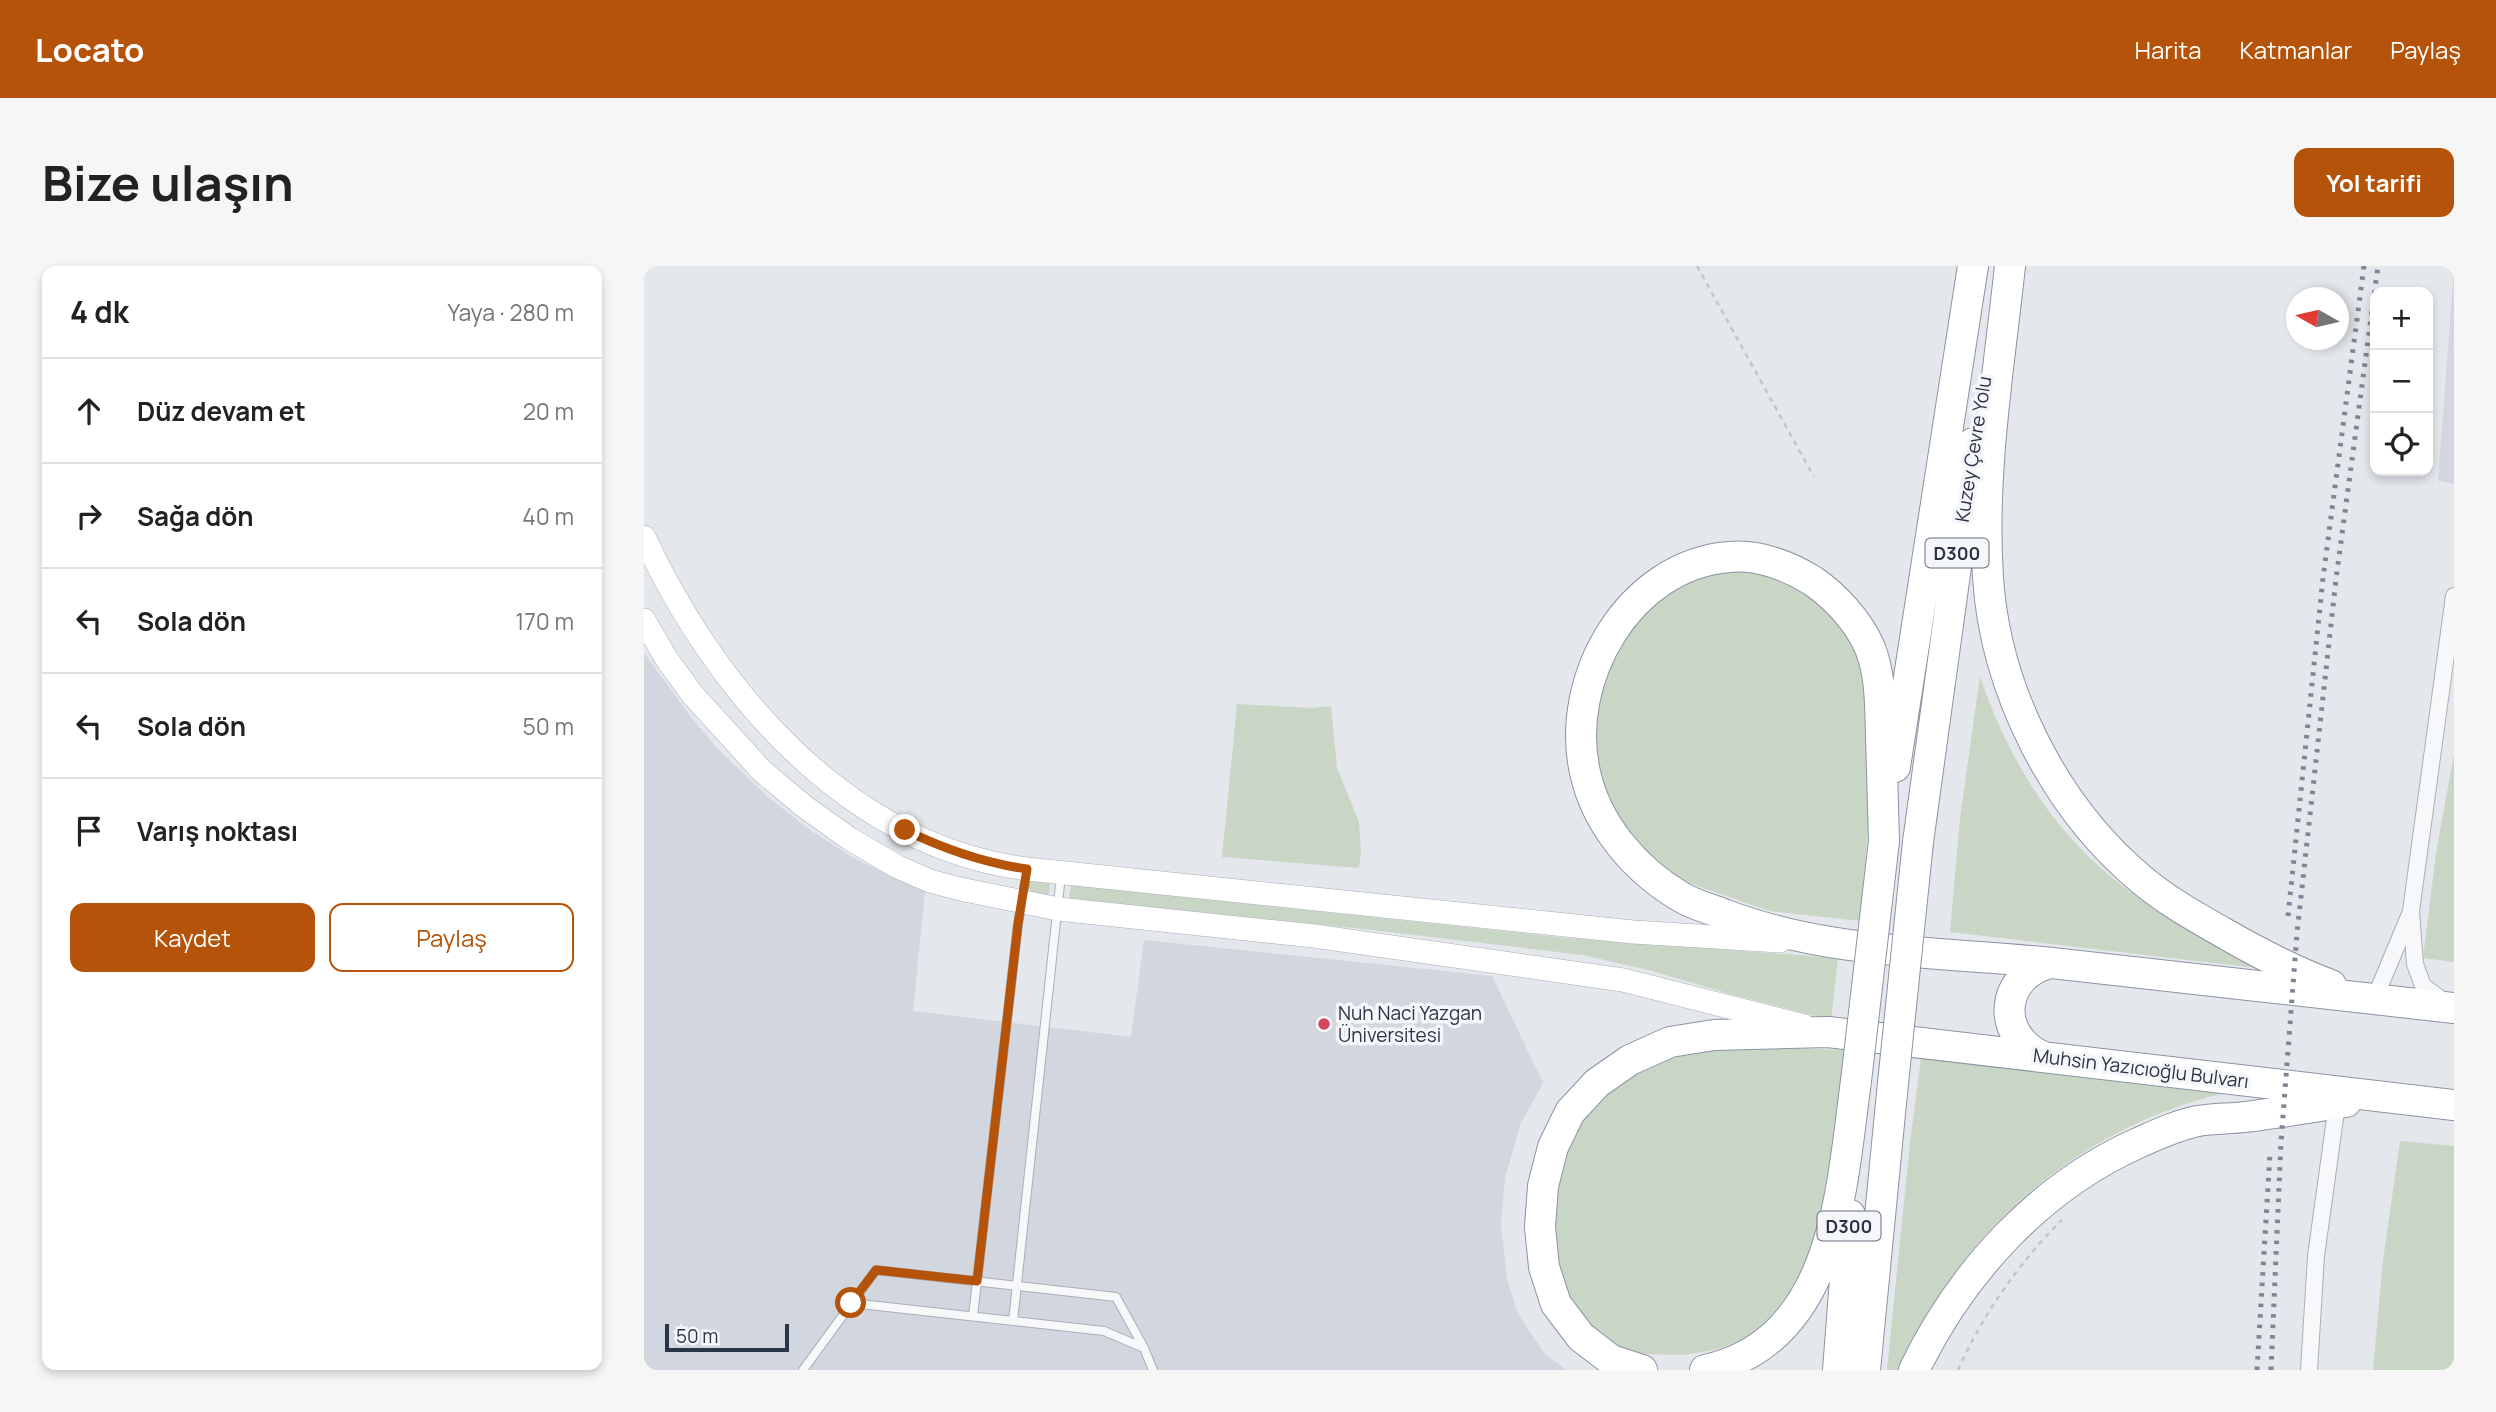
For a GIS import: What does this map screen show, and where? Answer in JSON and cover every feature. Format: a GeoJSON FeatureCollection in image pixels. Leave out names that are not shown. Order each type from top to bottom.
{"type":"FeatureCollection","features":[{"type":"Feature","properties":{"kind":"highway","name":"Kuzey Çevre Yolu"},"geometry":{"type":"LineString","coordinates":[[1884,841],[1973,266]]}},
{"type":"Feature","properties":{"kind":"highway","name":"Kuzey Çevre Yolu"},"geometry":{"type":"LineString","coordinates":[[1865,1370],[1918,842],[1966,485],[2007,266]]}},
{"type":"Feature","properties":{"kind":"highway"},"geometry":{"type":"LineString","coordinates":[[2007,266],[1987,471],[1988,579],[1996,631],[2007,673],[2035,741],[2060,787],[2084,821],[2142,880],[2180,908],[2268,959],[2374,1000]]}},
{"type":"Feature","properties":{"kind":"highway"},"geometry":{"type":"LineString","coordinates":[[1884,841],[1879,682],[1870,647],[1850,616],[1825,590],[1795,570],[1762,560],[1731,556],[1699,563],[1669,574],[1645,593],[1623,616],[1605,643],[1591,673],[1583,706],[1581,738],[1585,774],[1603,821],[1634,862],[1682,898],[1743,921],[1828,943],[2050,963],[2453,1008]]}},
{"type":"Feature","properties":{"kind":"highway","name":"D300"},"geometry":{"type":"LineString","coordinates":[[1838,1370],[1856,1081],[1884,841]]}},
{"type":"Feature","properties":{"kind":"highway"},"geometry":{"type":"LineString","coordinates":[[2044,1056],[2035,1053],[2019,1040],[2011,1022],[2010,1002],[2017,984],[2024,976],[2041,965],[2050,963]]}},
{"type":"Feature","properties":{"kind":"highway","name":"Muhsin Yazıcıoğlu Bulvarı"},"geometry":{"type":"LineString","coordinates":[[1642,1370],[1611,1360],[1581,1337],[1556,1304],[1544,1267],[1540,1227],[1543,1186],[1553,1147],[1570,1112],[1597,1083],[1630,1060],[1670,1042],[1714,1035],[1828,1032],[2454,1105]]}},
{"type":"Feature","properties":{"kind":"highway"},"geometry":{"type":"LineString","coordinates":[[1705,1370],[1723,1366],[1759,1349],[1792,1318],[1818,1274],[1834,1224],[1856,1081]]}},
{"type":"Feature","properties":{"kind":"highway"},"geometry":{"type":"LineString","coordinates":[[1914,1370],[1927,1343],[1956,1298],[1986,1259],[2049,1197],[2083,1172],[2158,1134],[2197,1121],[2246,1117],[2385,1097]]}},
{"type":"Feature","properties":{"kind":"street"},"geometry":{"type":"LineString","coordinates":[[644,538],[688,621],[714,660],[752,709],[808,764],[872,810],[923,839],[973,857],[1027,869],[1633,932],[1828,943]]}},
{"type":"Feature","properties":{"kind":"street"},"geometry":{"type":"LineString","coordinates":[[2453,1008],[2423,986],[2415,964],[2411,911],[2454,596]]}},
{"type":"Feature","properties":{"kind":"street"},"geometry":{"type":"LineString","coordinates":[[644,620],[666,658],[708,713],[762,771],[805,807],[871,852],[909,871],[960,889],[1058,909],[1314,936],[1623,980],[1828,1032]]}},
{"type":"Feature","properties":{"kind":"street"},"geometry":{"type":"LineString","coordinates":[[2374,1000],[2411,911]]}},
{"type":"Feature","properties":{"kind":"street"},"geometry":{"type":"LineString","coordinates":[[2309,1370],[2316,1256],[2337,1104]]}},
{"type":"Feature","properties":{"kind":"lane"},"geometry":{"type":"LineString","coordinates":[[973,1316],[1021,901],[1027,869]]}},
{"type":"Feature","properties":{"kind":"lane"},"geometry":{"type":"LineString","coordinates":[[1013,1321],[1061,872]]}},
{"type":"Feature","properties":{"kind":"lane"},"geometry":{"type":"LineString","coordinates":[[803,1370],[876,1270],[1116,1297],[1153,1370]]}},
{"type":"Feature","properties":{"kind":"lane"},"geometry":{"type":"LineString","coordinates":[[851,1303],[1104,1331],[1144,1348]]}},
{"type":"Feature","properties":{"kind":"path"},"geometry":{"type":"LineString","coordinates":[[1697,266],[1814,477]]}},
{"type":"Feature","properties":{"kind":"path"},"geometry":{"type":"LineString","coordinates":[[1958,1370],[1976,1334],[2009,1284],[2066,1215]]}},
{"type":"Feature","properties":{"kind":"shaded area"},"geometry":{"type":"Polygon","coordinates":[[[2454,269],[2454,484],[2438,481],[2454,269]]]}},
{"type":"Feature","properties":{"kind":"shaded area","name":"Nuh Naci Yazgan Üniversitesi"},"geometry":{"type":"Polygon","coordinates":[[[644,653],[715,746],[769,798],[810,830],[857,860],[925,891],[913,1011],[1131,1037],[1144,940],[1492,976],[1543,1083],[1520,1125],[1505,1178],[1501,1224],[1507,1279],[1516,1308],[1525,1325],[1545,1354],[1566,1370],[644,1370],[644,653]]]}},
{"type":"Feature","properties":{"kind":"green space"},"geometry":{"type":"Polygon","coordinates":[[[1730,565],[1811,588],[1863,654],[1874,767],[1860,921],[1769,911],[1669,874],[1633,841],[1594,771],[1596,684],[1648,598],[1730,565]]]}},
{"type":"Feature","properties":{"kind":"green space"},"geometry":{"type":"Polygon","coordinates":[[[1980,676],[1992,710],[2024,773],[2064,831],[2088,856],[2144,901],[2265,969],[1950,932],[1960,818],[1980,676]]]}},
{"type":"Feature","properties":{"kind":"green space"},"geometry":{"type":"Polygon","coordinates":[[[1237,704],[1313,708],[1331,706],[1337,768],[1359,822],[1359,868],[1222,857],[1237,704]]]}},
{"type":"Feature","properties":{"kind":"green space"},"geometry":{"type":"Polygon","coordinates":[[[2454,754],[2454,962],[2423,958],[2436,853],[2454,754]]]}},
{"type":"Feature","properties":{"kind":"green space"},"geometry":{"type":"Polygon","coordinates":[[[1031,880],[1050,882],[1049,894],[1032,894],[1029,887],[1031,880]]]}},
{"type":"Feature","properties":{"kind":"green space"},"geometry":{"type":"Polygon","coordinates":[[[1071,885],[1567,938],[1838,958],[1831,1020],[1583,955],[1364,929],[1069,899],[1071,885]]]}},
{"type":"Feature","properties":{"kind":"green space"},"geometry":{"type":"Polygon","coordinates":[[[1702,1045],[1846,1050],[1821,1238],[1781,1311],[1746,1338],[1718,1349],[1685,1355],[1645,1354],[1617,1346],[1604,1339],[1570,1306],[1552,1256],[1557,1170],[1586,1114],[1623,1077],[1702,1045]]]}},
{"type":"Feature","properties":{"kind":"green space"},"geometry":{"type":"Polygon","coordinates":[[[1922,1050],[2239,1090],[2193,1102],[2149,1118],[2067,1163],[2030,1192],[1996,1224],[1965,1260],[1926,1316],[1900,1370],[1887,1370],[1910,1143],[1922,1050]]]}},
{"type":"Feature","properties":{"kind":"green space"},"geometry":{"type":"Polygon","coordinates":[[[2400,1141],[2454,1146],[2454,1370],[2373,1370],[2383,1260],[2400,1141]]]}},
{"type":"Feature","properties":{"kind":"railway"},"geometry":{"type":"LineString","coordinates":[[2288,916],[2323,578],[2364,266]]}},
{"type":"Feature","properties":{"kind":"railway"},"geometry":{"type":"LineString","coordinates":[[2271,1370],[2281,1142],[2297,933],[2336,579],[2378,266]]}},
{"type":"Feature","properties":{"kind":"railway"},"geometry":{"type":"LineString","coordinates":[[2257,1370],[2270,1153]]}},
{"type":"Feature","properties":{"kind":"place","name":"Nuh Naci Yazgan Üniversitesi"},"geometry":{"type":"Point","coordinates":[1324,1024]}},
{"type":"Feature","properties":{"kind":"route"},"geometry":{"type":"LineString","coordinates":[[851,1303],[876,1270],[977,1281],[1018,924],[1027,869],[962,854],[905,830]]}}]}
